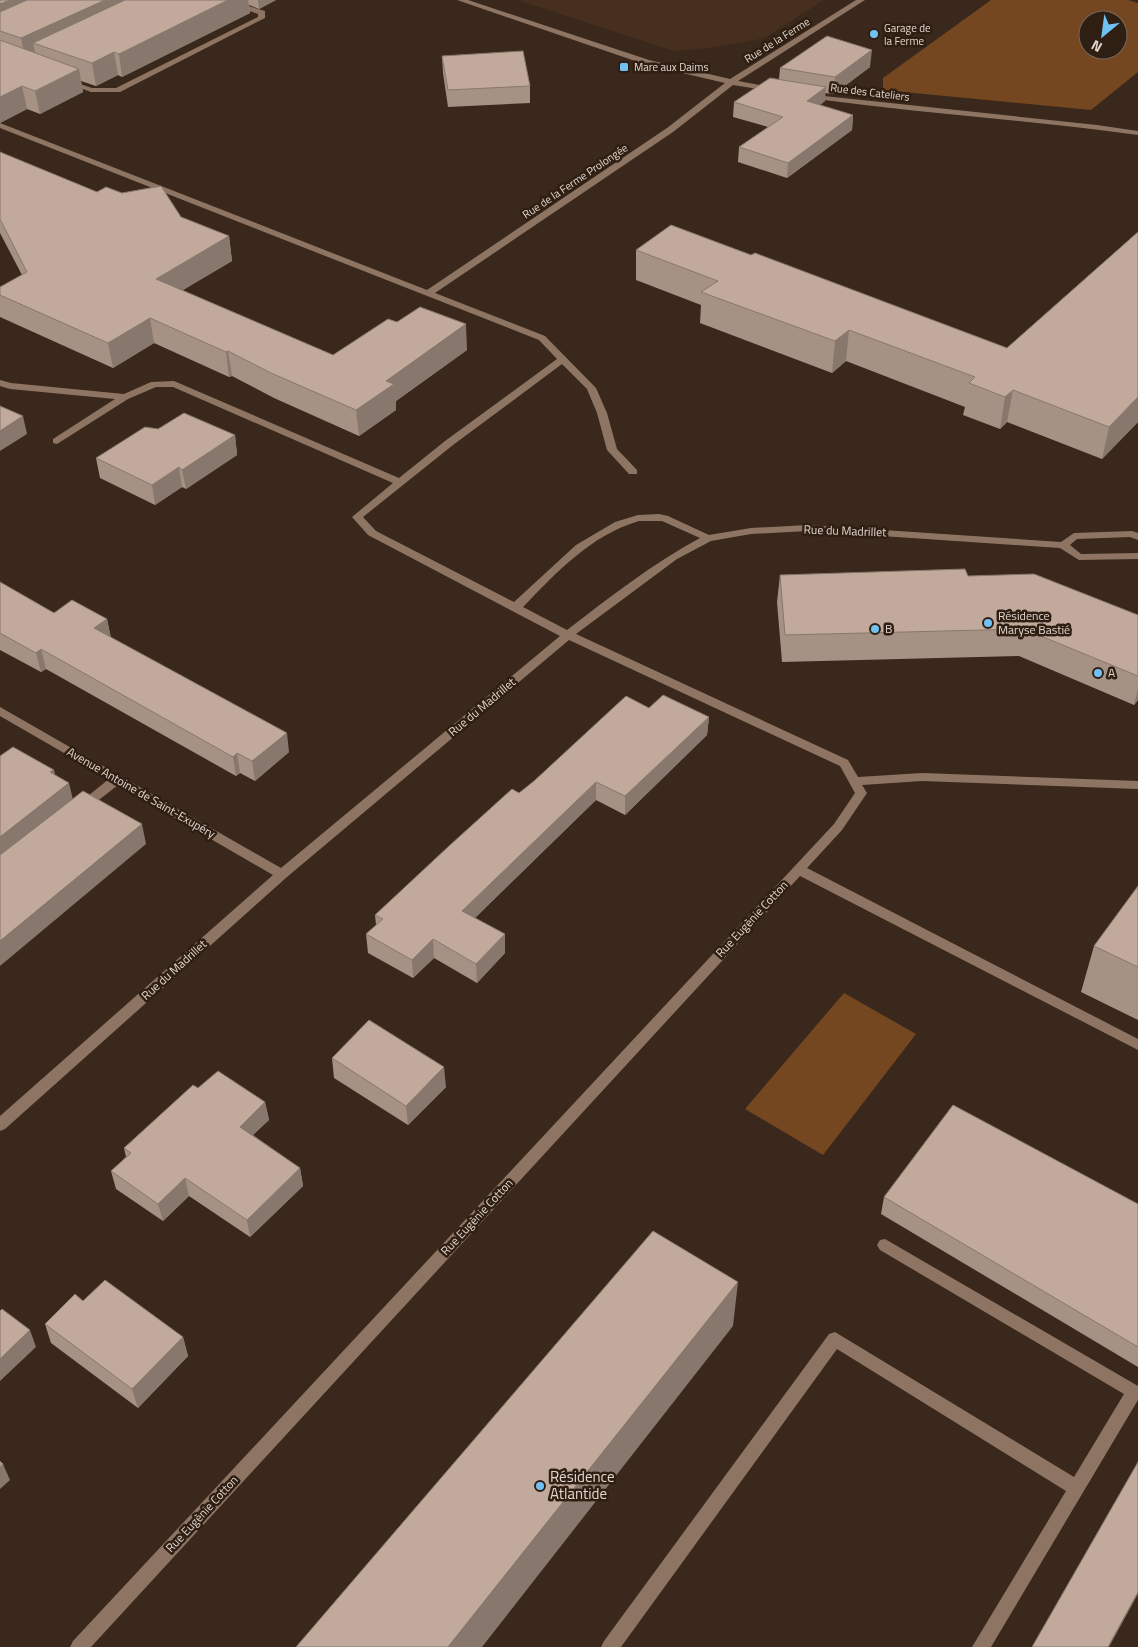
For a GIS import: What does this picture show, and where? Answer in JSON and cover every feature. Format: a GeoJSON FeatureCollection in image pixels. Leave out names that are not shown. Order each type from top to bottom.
{"type":"FeatureCollection","features":[{"type":"Feature","properties":{"kind":"street"},"geometry":{"type":"LineString","coordinates":[[58,78],[91,90],[117,90],[262,18],[262,13],[222,0]]}},
{"type":"Feature","properties":{"kind":"street"},"geometry":{"type":"LineString","coordinates":[[461,0],[647,62],[731,82],[784,92]]}},
{"type":"Feature","properties":{"kind":"street","name":"Rue de la Ferme"},"geometry":{"type":"LineString","coordinates":[[731,82],[861,0]]}},
{"type":"Feature","properties":{"kind":"street","name":"Rue de la Ferme Prolongée"},"geometry":{"type":"LineString","coordinates":[[428,293],[670,130],[731,82]]}},
{"type":"Feature","properties":{"kind":"street","name":"Rue des Cateliers"},"geometry":{"type":"LineString","coordinates":[[801,94],[881,106],[1064,122],[1138,133]]}},
{"type":"Feature","properties":{"kind":"street"},"geometry":{"type":"LineString","coordinates":[[0,125],[542,338],[591,388],[602,413],[612,450],[633,472]]}},
{"type":"Feature","properties":{"kind":"street"},"geometry":{"type":"LineString","coordinates":[[563,359],[399,482],[356,517],[372,533],[568,635],[844,763],[854,781],[922,777],[1138,785]]}},
{"type":"Feature","properties":{"kind":"street"},"geometry":{"type":"LineString","coordinates":[[0,383],[10,386],[125,397]]}},
{"type":"Feature","properties":{"kind":"street"},"geometry":{"type":"LineString","coordinates":[[57,441],[125,397],[154,384],[174,384],[399,482]]}},
{"type":"Feature","properties":{"kind":"street"},"geometry":{"type":"LineString","coordinates":[[515,608],[586,541],[628,520],[660,517],[708,538]]}},
{"type":"Feature","properties":{"kind":"street","name":"Rue du Madrillet"},"geometry":{"type":"LineString","coordinates":[[0,1125],[282,874],[568,635],[673,557],[708,538],[751,531],[808,528],[963,536],[1063,546],[1079,557],[1138,556]]}},
{"type":"Feature","properties":{"kind":"street"},"geometry":{"type":"LineString","coordinates":[[1063,546],[1074,536],[1132,534],[1138,537]]}},
{"type":"Feature","properties":{"kind":"street","name":"Avenue Antoine de Saint-Exupéry"},"geometry":{"type":"LineString","coordinates":[[0,711],[282,874]]}},
{"type":"Feature","properties":{"kind":"street"},"geometry":{"type":"LineString","coordinates":[[70,816],[117,779]]}},
{"type":"Feature","properties":{"kind":"street","name":"Rue Eugènie Cotton"},"geometry":{"type":"LineString","coordinates":[[78,1647],[838,827],[861,793],[854,781]]}},
{"type":"Feature","properties":{"kind":"street"},"geometry":{"type":"LineString","coordinates":[[798,869],[1138,1045]]}},
{"type":"Feature","properties":{"kind":"street"},"geometry":{"type":"LineString","coordinates":[[885,1245],[1134,1392],[981,1647]]}},
{"type":"Feature","properties":{"kind":"street"},"geometry":{"type":"LineString","coordinates":[[610,1647],[835,1339],[1076,1488]]}},
{"type":"Feature","properties":{"kind":"shaded area"},"geometry":{"type":"Polygon","coordinates":[[[517,0],[824,0],[765,38],[710,48],[674,51],[517,0]]]}},
{"type":"Feature","properties":{"kind":"shaded area"},"geometry":{"type":"Polygon","coordinates":[[[991,0],[1128,0],[1138,3],[1138,72],[1091,110],[883,90],[883,78],[991,0]]]}},
{"type":"Feature","properties":{"kind":"shaded area"},"geometry":{"type":"Polygon","coordinates":[[[844,993],[916,1034],[823,1155],[745,1109],[844,993]]]}},
{"type":"Feature","properties":{"kind":"building"},"geometry":{"type":"Polygon","coordinates":[[[0,0],[10,0],[0,4],[0,0]]]}},
{"type":"Feature","properties":{"kind":"building"},"geometry":{"type":"Polygon","coordinates":[[[27,0],[105,0],[21,38],[0,31],[0,12],[27,0]]]}},
{"type":"Feature","properties":{"kind":"building"},"geometry":{"type":"Polygon","coordinates":[[[125,0],[228,0],[119,54],[114,52],[92,63],[33,43],[125,0]]]}},
{"type":"Feature","properties":{"kind":"building"},"geometry":{"type":"Polygon","coordinates":[[[827,36],[872,50],[835,77],[780,68],[827,36]]]}},
{"type":"Feature","properties":{"kind":"building"},"geometry":{"type":"Polygon","coordinates":[[[0,40],[79,69],[35,91],[22,86],[0,97],[0,40]]]}},
{"type":"Feature","properties":{"kind":"building"},"geometry":{"type":"Polygon","coordinates":[[[523,51],[530,86],[448,90],[442,56],[523,51]]]}},
{"type":"Feature","properties":{"kind":"building"},"geometry":{"type":"Polygon","coordinates":[[[770,78],[826,87],[807,101],[853,115],[788,163],[739,147],[783,117],[734,102],[770,78]]]}},
{"type":"Feature","properties":{"kind":"building"},"geometry":{"type":"Polygon","coordinates":[[[0,152],[97,192],[106,187],[122,193],[161,186],[181,217],[229,236],[156,279],[333,355],[388,319],[397,322],[420,307],[466,324],[386,381],[394,384],[356,410],[271,373],[228,351],[226,352],[150,318],[108,343],[0,295],[0,287],[27,272],[0,219],[0,152]]]}},
{"type":"Feature","properties":{"kind":"building"},"geometry":{"type":"Polygon","coordinates":[[[671,225],[751,255],[755,253],[1007,348],[1138,232],[1138,397],[1109,427],[1013,390],[1005,397],[969,383],[975,377],[849,330],[835,341],[701,292],[718,281],[636,250],[671,225]]]}},
{"type":"Feature","properties":{"kind":"building"},"geometry":{"type":"Polygon","coordinates":[[[0,406],[23,416],[0,431],[0,406]]]}},
{"type":"Feature","properties":{"kind":"building"},"geometry":{"type":"Polygon","coordinates":[[[184,413],[235,435],[182,470],[179,467],[152,485],[96,458],[145,427],[158,429],[184,413]]]}},
{"type":"Feature","properties":{"kind":"building"},"geometry":{"type":"Polygon","coordinates":[[[965,569],[968,576],[1034,574],[1138,615],[1138,676],[1024,629],[785,635],[780,575],[965,569]]]}},
{"type":"Feature","properties":{"kind":"building"},"geometry":{"type":"Polygon","coordinates":[[[0,582],[54,613],[72,600],[107,619],[94,628],[287,733],[252,761],[237,753],[233,757],[41,649],[36,653],[0,633],[0,582]]]}},
{"type":"Feature","properties":{"kind":"building"},"geometry":{"type":"Polygon","coordinates":[[[663,695],[709,717],[625,796],[596,782],[462,911],[505,934],[476,964],[433,939],[412,960],[366,934],[383,919],[375,915],[449,846],[512,789],[519,793],[534,781],[626,696],[649,708],[663,695]]]}},
{"type":"Feature","properties":{"kind":"building"},"geometry":{"type":"Polygon","coordinates":[[[13,747],[54,770],[50,772],[69,783],[0,837],[0,756],[13,747]]]}},
{"type":"Feature","properties":{"kind":"building"},"geometry":{"type":"Polygon","coordinates":[[[83,791],[142,824],[0,941],[0,855],[83,791]]]}},
{"type":"Feature","properties":{"kind":"building"},"geometry":{"type":"Polygon","coordinates":[[[1138,886],[1138,967],[1094,946],[1138,886]]]}},
{"type":"Feature","properties":{"kind":"building"},"geometry":{"type":"Polygon","coordinates":[[[369,1020],[444,1067],[406,1106],[332,1058],[369,1020]]]}},
{"type":"Feature","properties":{"kind":"building"},"geometry":{"type":"Polygon","coordinates":[[[218,1071],[265,1102],[240,1127],[300,1168],[247,1220],[185,1178],[158,1204],[111,1171],[131,1153],[124,1148],[193,1085],[198,1088],[218,1071]]]}},
{"type":"Feature","properties":{"kind":"building"},"geometry":{"type":"Polygon","coordinates":[[[953,1105],[1138,1204],[1138,1347],[884,1197],[953,1105]]]}},
{"type":"Feature","properties":{"kind":"building","name":"Résidence Atlantide"},"geometry":{"type":"Polygon","coordinates":[[[653,1231],[738,1282],[448,1647],[296,1647],[653,1231]]]}},
{"type":"Feature","properties":{"kind":"building"},"geometry":{"type":"Polygon","coordinates":[[[105,1280],[183,1337],[132,1389],[45,1324],[75,1294],[83,1301],[105,1280]]]}},
{"type":"Feature","properties":{"kind":"building"},"geometry":{"type":"Polygon","coordinates":[[[2,1309],[30,1330],[0,1359],[0,1311],[2,1309]]]}},
{"type":"Feature","properties":{"kind":"building"},"geometry":{"type":"Polygon","coordinates":[[[1138,1462],[1138,1592],[1108,1647],[1032,1647],[1138,1462]]]}},
{"type":"Feature","properties":{"kind":"place","name":"Garage de la Ferme"},"geometry":{"type":"Point","coordinates":[874,34]}},
{"type":"Feature","properties":{"kind":"place","name":"Mare aux Daims"},"geometry":{"type":"Point","coordinates":[624,67]}},
{"type":"Feature","properties":{"kind":"place","name":"Résidence Maryse Bastié"},"geometry":{"type":"Point","coordinates":[988,623]}},
{"type":"Feature","properties":{"kind":"place","name":"B"},"geometry":{"type":"Point","coordinates":[875,629]}},
{"type":"Feature","properties":{"kind":"place","name":"A"},"geometry":{"type":"Point","coordinates":[1098,673]}},
{"type":"Feature","properties":{"kind":"place","name":"Résidence Atlantide"},"geometry":{"type":"Point","coordinates":[540,1486]}}]}
